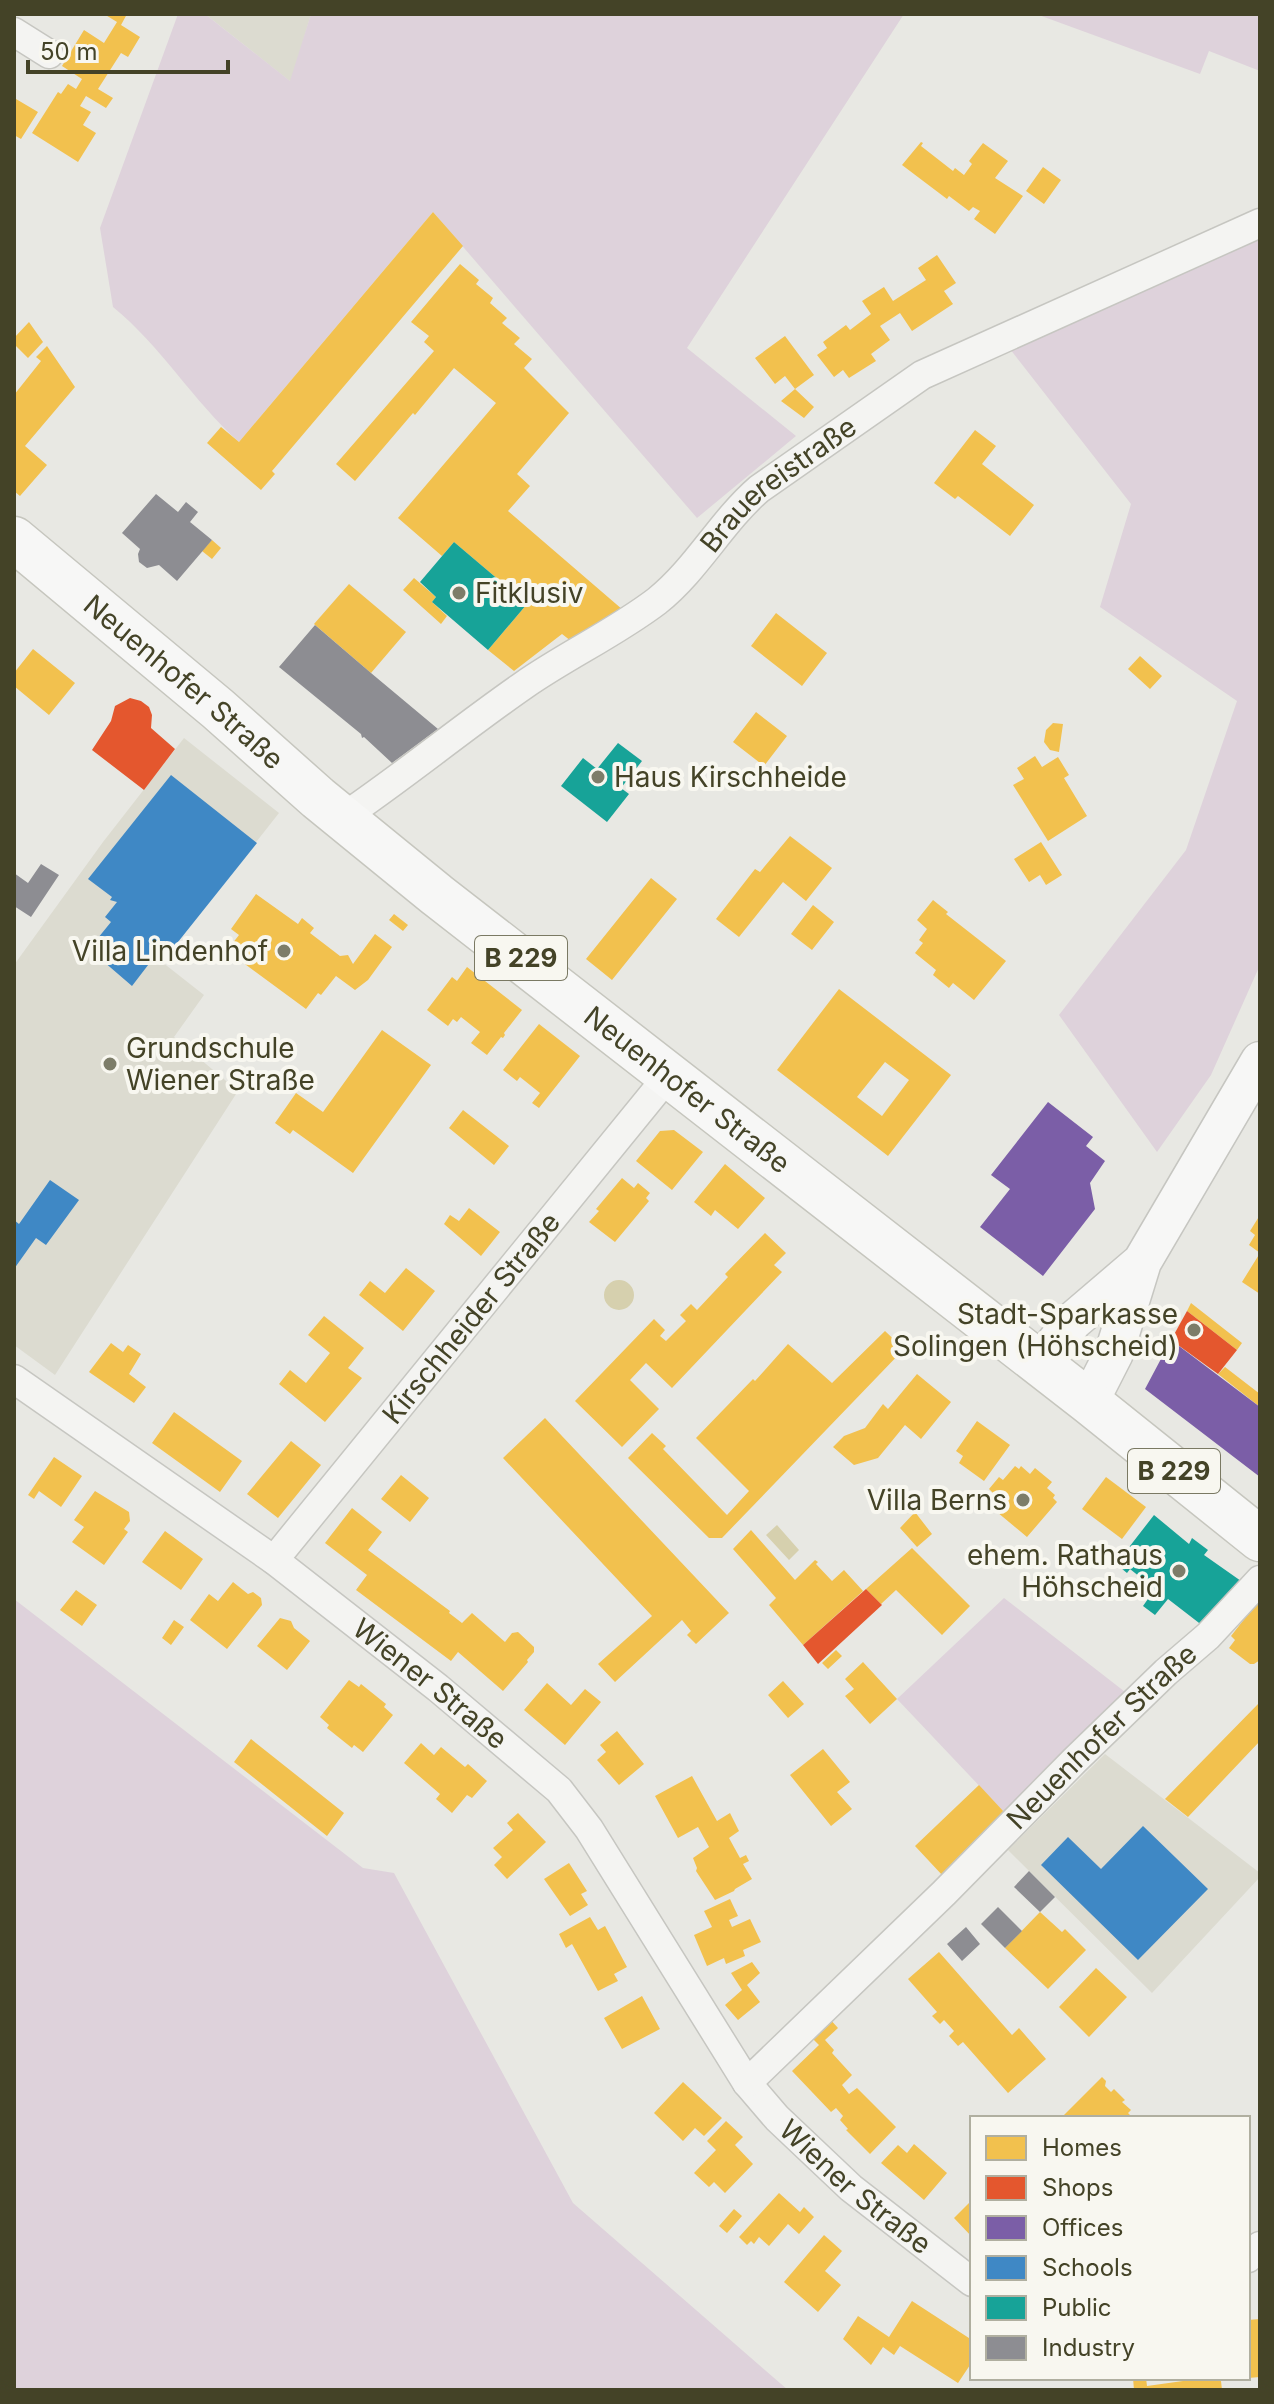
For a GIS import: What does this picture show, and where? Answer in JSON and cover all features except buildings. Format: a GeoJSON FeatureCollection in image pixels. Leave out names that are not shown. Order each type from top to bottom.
{"type":"FeatureCollection","features":[{"type":"Feature","properties":{"kind":"main road","name":"Neuenhofer Straße"},"geometry":{"type":"LineString","coordinates":[[14,539],[437,895],[1089,1402],[1260,1539]]}},
{"type":"Feature","properties":{"kind":"main road"},"geometry":{"type":"LineString","coordinates":[[1089,1402],[1114,1353],[1142,1262],[1260,1061]]}},
{"type":"Feature","properties":{"kind":"main road"},"geometry":{"type":"LineString","coordinates":[[1039,1364],[1073,1321],[1142,1262]]}},
{"type":"Feature","properties":{"kind":"street"},"geometry":{"type":"LineString","coordinates":[[14,32],[49,54]]}},
{"type":"Feature","properties":{"kind":"street","name":"Brauereistraße"},"geometry":{"type":"LineString","coordinates":[[342,818],[521,687],[622,626],[659,599],[682,577],[739,506],[922,375],[1260,223]]}},
{"type":"Feature","properties":{"kind":"street","name":"Kirschheider Straße"},"geometry":{"type":"LineString","coordinates":[[274,1560],[669,1075]]}},
{"type":"Feature","properties":{"kind":"street","name":"Wiener Straße"},"geometry":{"type":"LineString","coordinates":[[14,1379],[274,1560],[438,1688],[559,1790],[589,1829],[747,2083],[777,2118],[851,2188],[970,2280]]}},
{"type":"Feature","properties":{"kind":"street","name":"Neuenhofer Straße"},"geometry":{"type":"LineString","coordinates":[[747,2083],[944,1893],[1075,1760],[1208,1636],[1260,1580]]}},
{"type":"Feature","properties":{"kind":"shaded area"},"geometry":{"type":"Polygon","coordinates":[[[178,14],[205,14],[290,81],[311,14],[904,14],[687,348],[796,436],[697,518],[433,212],[239,442],[113,307],[100,228],[178,14]]]}},
{"type":"Feature","properties":{"kind":"shaded area"},"geometry":{"type":"Polygon","coordinates":[[[205,14],[311,14],[291,82],[205,14]]]}},
{"type":"Feature","properties":{"kind":"shaded area"},"geometry":{"type":"Polygon","coordinates":[[[1036,14],[1260,14],[1260,71],[1209,51],[1200,74],[1036,14]]]}},
{"type":"Feature","properties":{"kind":"shaded area"},"geometry":{"type":"Polygon","coordinates":[[[1260,236],[1260,965],[1211,1075],[1157,1152],[1059,1015],[1186,850],[1237,701],[1100,607],[1131,504],[1010,349],[1260,236]]]}},
{"type":"Feature","properties":{"kind":"shaded area","name":"Grundschule Wiener Straße"},"geometry":{"type":"Polygon","coordinates":[[[184,738],[279,813],[162,962],[204,995],[174,1037],[238,1091],[55,1375],[14,1345],[14,965],[103,842],[184,738]]]}},
{"type":"Feature","properties":{"kind":"shaded area"},"geometry":{"type":"Polygon","coordinates":[[[619,1280],[625,1281],[633,1289],[633,1301],[625,1309],[619,1310],[613,1309],[605,1301],[604,1295],[605,1289],[613,1281],[619,1280]]]}},
{"type":"Feature","properties":{"kind":"shaded area"},"geometry":{"type":"Polygon","coordinates":[[[777,1525],[799,1550],[789,1560],[766,1535],[777,1525]]]}},
{"type":"Feature","properties":{"kind":"shaded area"},"geometry":{"type":"Polygon","coordinates":[[[1004,1598],[1129,1695],[1005,1813],[897,1699],[1004,1598]]]}},
{"type":"Feature","properties":{"kind":"shaded area"},"geometry":{"type":"Polygon","coordinates":[[[14,1599],[363,1868],[394,1873],[573,2203],[788,2390],[14,2390],[14,1599]]]}},
{"type":"Feature","properties":{"kind":"shaded area"},"geometry":{"type":"Polygon","coordinates":[[[1105,1754],[1260,1873],[1260,1877],[1152,1993],[1008,1850],[1105,1754]]]}},
{"type":"Feature","properties":{"kind":"place","name":"Fitklusiv"},"geometry":{"type":"Point","coordinates":[459,593]}},
{"type":"Feature","properties":{"kind":"place","name":"Haus Kirschheide"},"geometry":{"type":"Point","coordinates":[598,777]}},
{"type":"Feature","properties":{"kind":"place","name":"Villa Lindenhof"},"geometry":{"type":"Point","coordinates":[284,951]}},
{"type":"Feature","properties":{"kind":"place","name":"Grundschule Wiener Straße"},"geometry":{"type":"Point","coordinates":[110,1064]}},
{"type":"Feature","properties":{"kind":"place","name":"Stadt-Sparkasse Solingen (Höhscheid)"},"geometry":{"type":"Point","coordinates":[1194,1330]}},
{"type":"Feature","properties":{"kind":"place","name":"Villa Berns"},"geometry":{"type":"Point","coordinates":[1023,1500]}},
{"type":"Feature","properties":{"kind":"place","name":"ehem. Rathaus Höhscheid"},"geometry":{"type":"Point","coordinates":[1179,1571]}}]}
